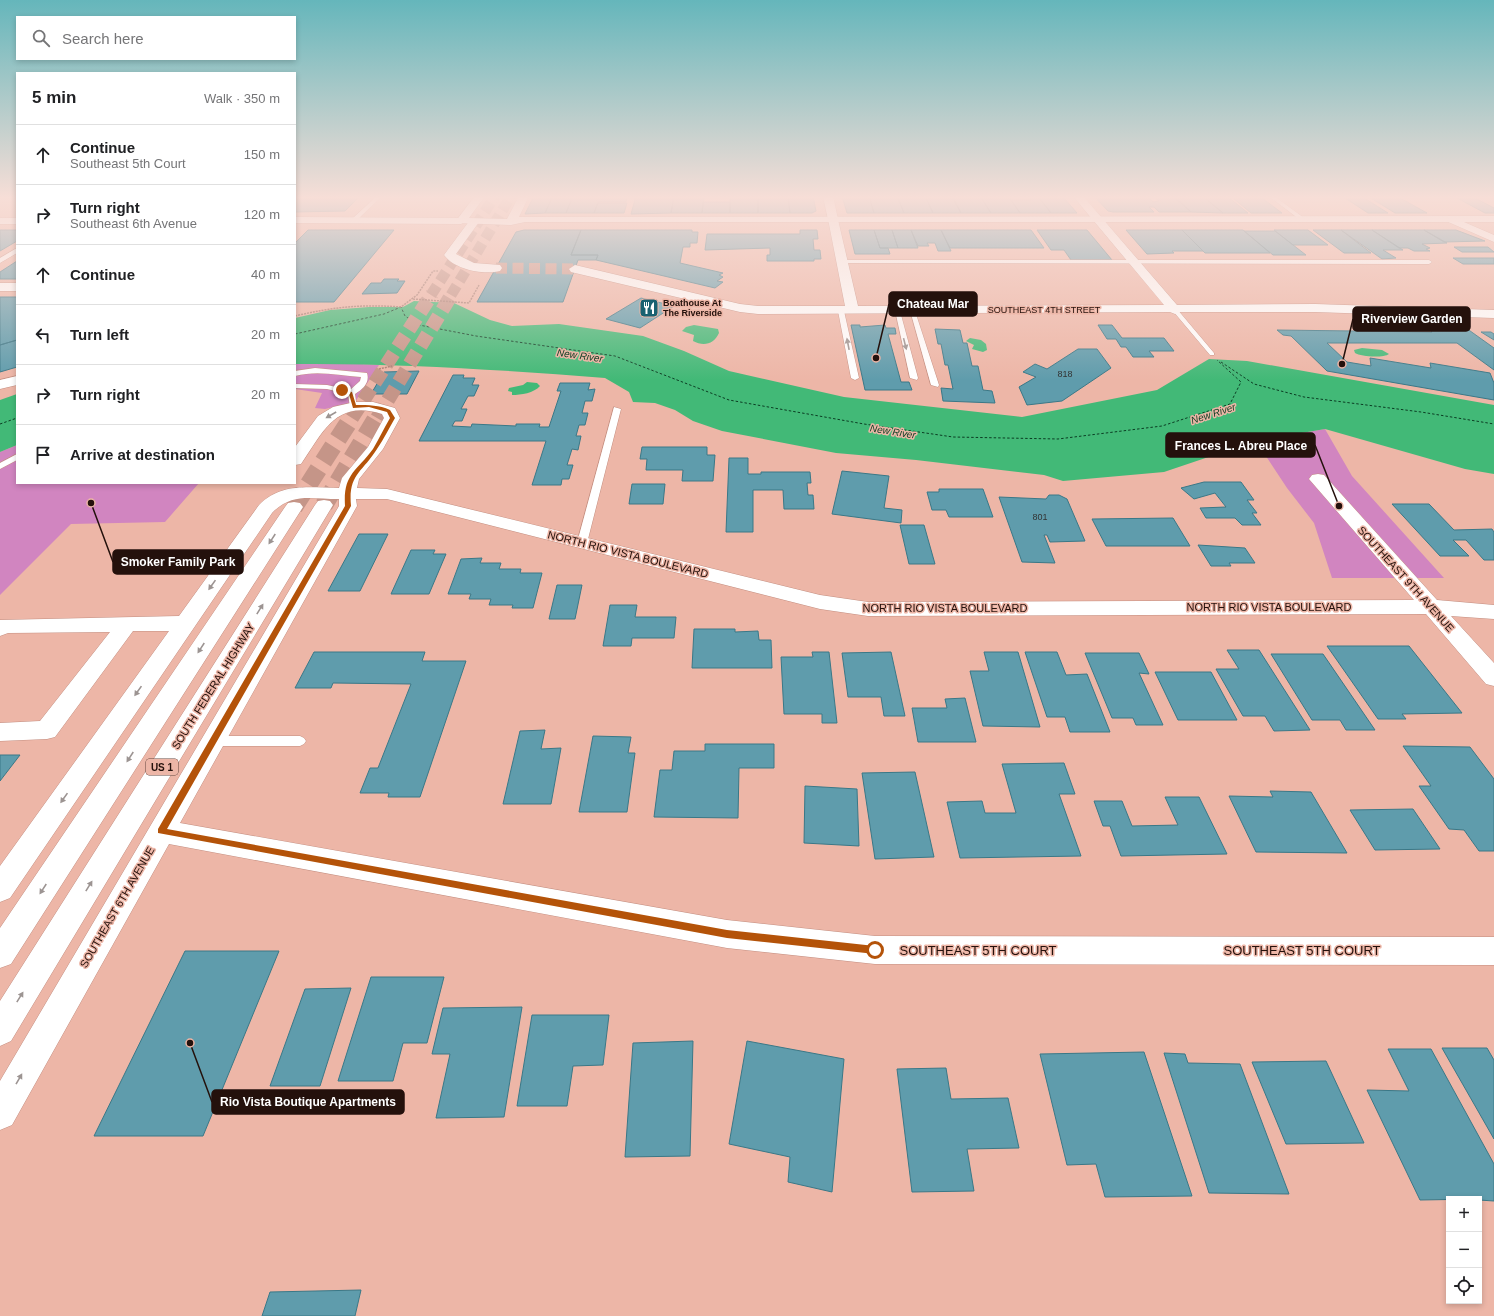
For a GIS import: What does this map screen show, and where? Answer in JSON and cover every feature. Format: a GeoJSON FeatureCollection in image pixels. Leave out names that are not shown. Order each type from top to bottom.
{"type":"FeatureCollection","features":[{"type":"Feature","properties":{"kind":"street"},"geometry":{"type":"LineString","coordinates":[[453,257],[463,264],[473,267],[496,268]]}},
{"type":"Feature","properties":{"kind":"street"},"geometry":{"type":"LineString","coordinates":[[841,257],[847,311]]}},
{"type":"Feature","properties":{"kind":"street"},"geometry":{"type":"LineString","coordinates":[[1130,257],[1175,310]]}},
{"type":"Feature","properties":{"kind":"street","name":"SOUTHEAST 4TH STREET"},"geometry":{"type":"LineString","coordinates":[[575,269],[748,310],[912,311],[1315,308],[1494,314]]}},
{"type":"Feature","properties":{"kind":"street"},"geometry":{"type":"LineString","coordinates":[[0,287],[16,286]]}},
{"type":"Feature","properties":{"kind":"street"},"geometry":{"type":"LineString","coordinates":[[0,385],[16,380]]}},
{"type":"Feature","properties":{"kind":"street"},"geometry":{"type":"LineString","coordinates":[[296,459],[324,419],[337,412],[353,400]]}},
{"type":"Feature","properties":{"kind":"street","name":"SOUTHEAST 6TH AVENUE"},"geometry":{"type":"LineString","coordinates":[[0,1113],[348,506],[347,492],[351,478],[375,449],[392,418],[389,411],[353,400]]}},
{"type":"Feature","properties":{"kind":"street","name":"SOUTHEAST 9TH AVENUE"},"geometry":{"type":"LineString","coordinates":[[1318,479],[1494,678]]}},
{"type":"Feature","properties":{"kind":"street"},"geometry":{"type":"LineString","coordinates":[[0,889],[265,509],[275,498],[293,492]]}},
{"type":"Feature","properties":{"kind":"street","name":"NORTH RIO VISTA BOULEVARD"},"geometry":{"type":"LineString","coordinates":[[293,492],[387,494],[820,602],[868,609],[1431,607],[1494,612]]}},
{"type":"Feature","properties":{"kind":"street","name":"US 1"},"geometry":{"type":"LineString","coordinates":[[0,954],[293,492]]}},
{"type":"Feature","properties":{"kind":"street","name":"SOUTH FEDERAL HIGHWAY"},"geometry":{"type":"LineString","coordinates":[[0,1030],[324,505]]}},
{"type":"Feature","properties":{"kind":"street"},"geometry":{"type":"LineString","coordinates":[[0,629],[3,626],[186,623]]}},
{"type":"Feature","properties":{"kind":"street"},"geometry":{"type":"LineString","coordinates":[[0,732],[47,730],[127,624]]}},
{"type":"Feature","properties":{"kind":"street","name":"SOUTHEAST 5TH COURT"},"geometry":{"type":"LineString","coordinates":[[161,831],[727,934],[875,950],[1494,951]]}},
{"type":"Feature","properties":{"kind":"lane"},"geometry":{"type":"LineString","coordinates":[[842,262],[1428,262]]}},
{"type":"Feature","properties":{"kind":"lane"},"geometry":{"type":"LineString","coordinates":[[1175,310],[1212,354]]}},
{"type":"Feature","properties":{"kind":"lane"},"geometry":{"type":"LineString","coordinates":[[847,311],[855,378]]}},
{"type":"Feature","properties":{"kind":"lane"},"geometry":{"type":"LineString","coordinates":[[897,311],[914,378]]}},
{"type":"Feature","properties":{"kind":"lane"},"geometry":{"type":"LineString","coordinates":[[912,311],[935,385]]}},
{"type":"Feature","properties":{"kind":"lane"},"geometry":{"type":"LineString","coordinates":[[296,374],[301,371],[315,370],[364,375],[363,383],[353,400],[327,387],[296,386]]}},
{"type":"Feature","properties":{"kind":"lane"},"geometry":{"type":"LineString","coordinates":[[582,543],[617,409]]}},
{"type":"Feature","properties":{"kind":"lane"},"geometry":{"type":"LineString","coordinates":[[0,466],[16,458]]}},
{"type":"Feature","properties":{"kind":"lane"},"geometry":{"type":"LineString","coordinates":[[213,741],[300,740]]}},
{"type":"Feature","properties":{"kind":"path"},"geometry":{"type":"LineString","coordinates":[[296,316],[329,308],[373,305],[401,307],[417,295],[433,270],[439,270]]}},
{"type":"Feature","properties":{"kind":"path"},"geometry":{"type":"LineString","coordinates":[[412,299],[469,303],[480,285]]}},
{"type":"Feature","properties":{"kind":"shaded area"},"geometry":{"type":"Polygon","coordinates":[[[342,363],[379,365],[355,402],[325,409],[315,408],[322,393],[296,389],[296,364],[342,363]]]}},
{"type":"Feature","properties":{"kind":"shaded area"},"geometry":{"type":"Polygon","coordinates":[[[1325,429],[1352,476],[1444,578],[1332,578],[1314,523],[1287,488],[1256,441],[1325,429]]]}},
{"type":"Feature","properties":{"kind":"shaded area"},"geometry":{"type":"Polygon","coordinates":[[[16,445],[16,484],[198,484],[165,522],[71,524],[0,595],[0,452],[16,445]]]}},
{"type":"Feature","properties":{"kind":"water","name":"New River"},"geometry":{"type":"Polygon","coordinates":[[[414,301],[454,303],[490,320],[512,326],[559,324],[643,336],[684,351],[729,371],[844,397],[1022,417],[1157,390],[1209,359],[1247,361],[1494,405],[1494,474],[1465,469],[1325,429],[1256,441],[1164,472],[1063,481],[1044,475],[916,460],[836,453],[722,431],[693,421],[675,410],[655,403],[633,402],[629,392],[605,378],[450,368],[296,364],[296,318],[330,310],[369,307],[403,307],[414,301]]]}},
{"type":"Feature","properties":{"kind":"water"},"geometry":{"type":"Polygon","coordinates":[[[694,325],[718,329],[719,333],[711,342],[705,344],[697,343],[693,341],[694,335],[682,331],[686,327],[694,325]]]}},
{"type":"Feature","properties":{"kind":"water"},"geometry":{"type":"Polygon","coordinates":[[[970,338],[981,340],[986,344],[987,350],[983,352],[972,349],[974,345],[966,341],[970,338]]]}},
{"type":"Feature","properties":{"kind":"water"},"geometry":{"type":"Polygon","coordinates":[[[1362,348],[1382,350],[1389,354],[1372,356],[1355,353],[1354,350],[1362,348]]]}},
{"type":"Feature","properties":{"kind":"water"},"geometry":{"type":"Polygon","coordinates":[[[527,382],[537,383],[540,386],[531,392],[523,394],[512,395],[512,392],[508,391],[509,388],[523,385],[527,382]]]}},
{"type":"Feature","properties":{"kind":"water"},"geometry":{"type":"Polygon","coordinates":[[[16,394],[16,445],[0,452],[0,400],[16,394]]]}},
{"type":"Feature","properties":{"kind":"building"},"geometry":{"type":"Polygon","coordinates":[[[296,257],[371,257],[334,302],[296,302],[296,257]]]}},
{"type":"Feature","properties":{"kind":"building"},"geometry":{"type":"Polygon","coordinates":[[[502,257],[597,257],[596,260],[578,260],[563,302],[477,302],[502,257]]]}},
{"type":"Feature","properties":{"kind":"building"},"geometry":{"type":"Polygon","coordinates":[[[597,257],[681,257],[680,263],[723,273],[719,275],[723,277],[717,281],[723,282],[715,288],[596,260],[597,257]]]}},
{"type":"Feature","properties":{"kind":"building"},"geometry":{"type":"Polygon","coordinates":[[[767,257],[821,257],[821,259],[814,259],[814,261],[767,261],[767,257]]]}},
{"type":"Feature","properties":{"kind":"building"},"geometry":{"type":"Polygon","coordinates":[[[1069,257],[1110,257],[1112,260],[1071,260],[1069,257]]]}},
{"type":"Feature","properties":{"kind":"building"},"geometry":{"type":"Polygon","coordinates":[[[1380,257],[1396,258],[1382,259],[1380,257]]]}},
{"type":"Feature","properties":{"kind":"building"},"geometry":{"type":"Polygon","coordinates":[[[1453,258],[1494,258],[1494,264],[1463,264],[1453,258]]]}},
{"type":"Feature","properties":{"kind":"building"},"geometry":{"type":"Polygon","coordinates":[[[16,262],[16,279],[0,279],[0,272],[16,262]]]}},
{"type":"Feature","properties":{"kind":"building"},"geometry":{"type":"Polygon","coordinates":[[[384,279],[399,279],[397,281],[405,281],[397,293],[362,294],[371,283],[381,283],[384,279]]]}},
{"type":"Feature","properties":{"kind":"building"},"geometry":{"type":"Polygon","coordinates":[[[0,297],[16,297],[16,340],[0,345],[0,297]]]}},
{"type":"Feature","properties":{"kind":"building"},"geometry":{"type":"Polygon","coordinates":[[[641,298],[674,306],[640,328],[606,319],[641,298]]]}},
{"type":"Feature","properties":{"kind":"building"},"geometry":{"type":"Polygon","coordinates":[[[851,325],[860,325],[860,327],[885,325],[886,328],[895,328],[896,334],[888,334],[901,382],[909,382],[912,390],[865,390],[851,325]]]}},
{"type":"Feature","properties":{"kind":"building"},"geometry":{"type":"Polygon","coordinates":[[[1098,325],[1112,325],[1122,338],[1164,338],[1174,351],[1149,351],[1154,357],[1133,357],[1126,347],[1121,347],[1116,339],[1107,339],[1098,325]]]}},
{"type":"Feature","properties":{"kind":"building"},"geometry":{"type":"Polygon","coordinates":[[[1428,328],[1466,328],[1494,348],[1494,370],[1457,343],[1327,343],[1347,362],[1371,366],[1370,358],[1431,368],[1430,363],[1490,373],[1494,383],[1494,400],[1327,371],[1291,336],[1283,335],[1277,330],[1432,332],[1428,328]]]}},
{"type":"Feature","properties":{"kind":"building"},"geometry":{"type":"Polygon","coordinates":[[[935,329],[960,330],[963,343],[967,343],[972,366],[978,366],[983,390],[992,391],[995,403],[943,401],[941,388],[953,389],[948,365],[945,365],[941,344],[938,344],[935,329]]]}},
{"type":"Feature","properties":{"kind":"building"},"geometry":{"type":"Polygon","coordinates":[[[1481,332],[1491,332],[1494,334],[1494,340],[1481,332]]]}},
{"type":"Feature","properties":{"kind":"building"},"geometry":{"type":"Polygon","coordinates":[[[16,340],[16,367],[0,372],[0,345],[16,340]]]}},
{"type":"Feature","properties":{"kind":"building"},"geometry":{"type":"Polygon","coordinates":[[[1078,349],[1097,349],[1111,368],[1062,401],[1027,405],[1019,387],[1036,377],[1023,372],[1035,364],[1047,369],[1078,349]]]}},
{"type":"Feature","properties":{"kind":"building"},"geometry":{"type":"Polygon","coordinates":[[[419,371],[407,394],[371,394],[384,372],[419,371]]]}},
{"type":"Feature","properties":{"kind":"building"},"geometry":{"type":"Polygon","coordinates":[[[453,375],[464,375],[463,378],[475,378],[472,385],[479,385],[474,396],[468,396],[461,409],[467,409],[462,421],[455,421],[452,426],[471,427],[472,424],[516,426],[516,424],[540,424],[539,427],[549,427],[561,391],[557,391],[560,383],[590,383],[588,390],[595,389],[592,401],[585,401],[582,413],[588,413],[585,425],[579,425],[576,436],[581,436],[578,450],[572,449],[567,465],[573,465],[569,479],[562,479],[561,485],[532,485],[546,441],[419,441],[453,375]]]}},
{"type":"Feature","properties":{"kind":"building"},"geometry":{"type":"Polygon","coordinates":[[[642,447],[707,447],[707,455],[715,455],[713,481],[682,481],[683,470],[646,470],[647,459],[640,459],[642,447]]]}},
{"type":"Feature","properties":{"kind":"building"},"geometry":{"type":"Polygon","coordinates":[[[729,458],[748,458],[748,474],[761,474],[761,472],[810,472],[811,483],[807,483],[808,495],[813,495],[814,509],[784,509],[783,490],[753,490],[753,532],[726,532],[729,458]]]}},
{"type":"Feature","properties":{"kind":"building"},"geometry":{"type":"Polygon","coordinates":[[[842,471],[889,476],[884,508],[902,510],[901,523],[832,514],[842,471]]]}},
{"type":"Feature","properties":{"kind":"building"},"geometry":{"type":"Polygon","coordinates":[[[1204,482],[1241,482],[1254,500],[1247,500],[1257,513],[1252,513],[1261,525],[1242,525],[1235,518],[1206,518],[1200,508],[1226,507],[1215,493],[1194,499],[1181,488],[1204,482]]]}},
{"type":"Feature","properties":{"kind":"building"},"geometry":{"type":"Polygon","coordinates":[[[632,484],[665,484],[663,504],[629,504],[632,484]]]}},
{"type":"Feature","properties":{"kind":"building"},"geometry":{"type":"Polygon","coordinates":[[[939,489],[983,489],[993,517],[949,517],[946,510],[932,510],[927,492],[939,492],[939,489]]]}},
{"type":"Feature","properties":{"kind":"building"},"geometry":{"type":"Polygon","coordinates":[[[1049,495],[1059,495],[1067,499],[1085,541],[1050,542],[1047,535],[1044,535],[1055,563],[1022,562],[999,497],[1046,499],[1049,495]]]}},
{"type":"Feature","properties":{"kind":"building"},"geometry":{"type":"Polygon","coordinates":[[[1392,504],[1429,504],[1454,530],[1492,529],[1494,532],[1494,560],[1484,560],[1466,540],[1453,540],[1469,556],[1440,556],[1392,504]]]}},
{"type":"Feature","properties":{"kind":"building"},"geometry":{"type":"Polygon","coordinates":[[[1173,518],[1190,546],[1106,546],[1092,519],[1173,518]]]}},
{"type":"Feature","properties":{"kind":"building"},"geometry":{"type":"Polygon","coordinates":[[[900,525],[924,525],[935,564],[909,564],[900,525]]]}},
{"type":"Feature","properties":{"kind":"building"},"geometry":{"type":"Polygon","coordinates":[[[359,534],[388,534],[360,591],[328,591],[359,534]]]}},
{"type":"Feature","properties":{"kind":"building"},"geometry":{"type":"Polygon","coordinates":[[[1198,545],[1245,548],[1255,563],[1229,563],[1231,566],[1211,566],[1198,545]]]}},
{"type":"Feature","properties":{"kind":"building"},"geometry":{"type":"Polygon","coordinates":[[[411,550],[435,550],[433,554],[446,554],[429,594],[391,594],[411,550]]]}},
{"type":"Feature","properties":{"kind":"building"},"geometry":{"type":"Polygon","coordinates":[[[482,558],[480,563],[501,563],[499,569],[521,569],[520,573],[542,573],[533,608],[512,608],[513,605],[489,605],[491,599],[469,599],[471,594],[448,594],[461,559],[482,558]]]}},
{"type":"Feature","properties":{"kind":"building"},"geometry":{"type":"Polygon","coordinates":[[[557,585],[582,585],[575,619],[549,619],[557,585]]]}},
{"type":"Feature","properties":{"kind":"building"},"geometry":{"type":"Polygon","coordinates":[[[610,605],[637,605],[635,617],[676,617],[674,638],[632,638],[631,646],[603,646],[610,605]]]}},
{"type":"Feature","properties":{"kind":"building"},"geometry":{"type":"Polygon","coordinates":[[[694,629],[735,629],[735,632],[758,631],[759,640],[771,640],[772,668],[692,668],[694,629]]]}},
{"type":"Feature","properties":{"kind":"building"},"geometry":{"type":"Polygon","coordinates":[[[1327,646],[1409,646],[1462,713],[1402,714],[1406,719],[1378,719],[1327,646]]]}},
{"type":"Feature","properties":{"kind":"building"},"geometry":{"type":"Polygon","coordinates":[[[1227,650],[1259,650],[1310,730],[1274,731],[1265,716],[1243,716],[1216,669],[1239,669],[1227,650]]]}},
{"type":"Feature","properties":{"kind":"building"},"geometry":{"type":"Polygon","coordinates":[[[314,652],[425,652],[422,661],[466,661],[420,797],[388,797],[389,793],[360,793],[370,768],[378,768],[411,684],[333,683],[331,688],[295,688],[314,652]]]}},
{"type":"Feature","properties":{"kind":"building"},"geometry":{"type":"Polygon","coordinates":[[[812,652],[829,652],[837,723],[822,723],[822,714],[784,714],[781,657],[813,657],[812,652]]]}},
{"type":"Feature","properties":{"kind":"building"},"geometry":{"type":"Polygon","coordinates":[[[891,652],[905,716],[884,716],[881,697],[848,697],[842,653],[891,652]]]}},
{"type":"Feature","properties":{"kind":"building"},"geometry":{"type":"Polygon","coordinates":[[[984,652],[1018,652],[1040,727],[983,726],[970,671],[989,671],[984,652]]]}},
{"type":"Feature","properties":{"kind":"building"},"geometry":{"type":"Polygon","coordinates":[[[1025,652],[1057,652],[1066,675],[1087,674],[1110,732],[1070,732],[1065,717],[1047,717],[1025,652]]]}},
{"type":"Feature","properties":{"kind":"building"},"geometry":{"type":"Polygon","coordinates":[[[1085,653],[1139,653],[1149,674],[1139,673],[1163,725],[1136,725],[1133,718],[1112,718],[1085,653]]]}},
{"type":"Feature","properties":{"kind":"building"},"geometry":{"type":"Polygon","coordinates":[[[1271,654],[1323,654],[1375,730],[1346,730],[1340,720],[1312,720],[1271,654]]]}},
{"type":"Feature","properties":{"kind":"building"},"geometry":{"type":"Polygon","coordinates":[[[1155,672],[1211,672],[1237,720],[1178,720],[1155,672]]]}},
{"type":"Feature","properties":{"kind":"building"},"geometry":{"type":"Polygon","coordinates":[[[965,698],[976,742],[918,742],[912,708],[947,708],[945,699],[965,698]]]}},
{"type":"Feature","properties":{"kind":"building"},"geometry":{"type":"Polygon","coordinates":[[[545,730],[541,749],[561,748],[551,804],[503,804],[520,731],[545,730]]]}},
{"type":"Feature","properties":{"kind":"building"},"geometry":{"type":"Polygon","coordinates":[[[593,736],[631,737],[628,753],[635,753],[627,812],[579,812],[593,736]]]}},
{"type":"Feature","properties":{"kind":"building"},"geometry":{"type":"Polygon","coordinates":[[[705,744],[774,744],[774,768],[739,768],[738,818],[654,817],[660,770],[672,770],[674,751],[705,751],[705,744]]]}},
{"type":"Feature","properties":{"kind":"building"},"geometry":{"type":"Polygon","coordinates":[[[1403,746],[1470,747],[1494,779],[1494,851],[1479,851],[1464,830],[1449,829],[1419,786],[1431,786],[1403,746]]]}},
{"type":"Feature","properties":{"kind":"building"},"geometry":{"type":"Polygon","coordinates":[[[0,755],[20,755],[0,781],[0,755]]]}},
{"type":"Feature","properties":{"kind":"building"},"geometry":{"type":"Polygon","coordinates":[[[1064,763],[1075,794],[1059,794],[1081,856],[960,858],[947,802],[982,801],[985,813],[1016,813],[1002,764],[1064,763]]]}},
{"type":"Feature","properties":{"kind":"building"},"geometry":{"type":"Polygon","coordinates":[[[915,772],[934,857],[875,859],[862,773],[915,772]]]}},
{"type":"Feature","properties":{"kind":"building"},"geometry":{"type":"Polygon","coordinates":[[[805,786],[857,789],[859,846],[804,843],[805,786]]]}},
{"type":"Feature","properties":{"kind":"building"},"geometry":{"type":"Polygon","coordinates":[[[1270,791],[1311,792],[1347,853],[1256,852],[1229,796],[1273,797],[1270,791]]]}},
{"type":"Feature","properties":{"kind":"building"},"geometry":{"type":"Polygon","coordinates":[[[1165,797],[1199,797],[1227,854],[1121,856],[1110,826],[1103,826],[1094,801],[1122,801],[1132,826],[1178,825],[1165,797]]]}},
{"type":"Feature","properties":{"kind":"building"},"geometry":{"type":"Polygon","coordinates":[[[1413,809],[1440,849],[1375,850],[1350,810],[1413,809]]]}},
{"type":"Feature","properties":{"kind":"building"},"geometry":{"type":"Polygon","coordinates":[[[185,951],[279,951],[203,1136],[94,1136],[185,951]]]}},
{"type":"Feature","properties":{"kind":"building"},"geometry":{"type":"Polygon","coordinates":[[[371,977],[444,977],[427,1043],[403,1043],[393,1081],[338,1081],[371,977]]]}},
{"type":"Feature","properties":{"kind":"building"},"geometry":{"type":"Polygon","coordinates":[[[351,988],[320,1086],[270,1086],[305,989],[351,988]]]}},
{"type":"Feature","properties":{"kind":"building"},"geometry":{"type":"Polygon","coordinates":[[[522,1007],[504,1117],[436,1118],[450,1054],[432,1054],[443,1008],[522,1007]]]}},
{"type":"Feature","properties":{"kind":"building"},"geometry":{"type":"Polygon","coordinates":[[[532,1015],[609,1015],[603,1065],[573,1066],[567,1106],[517,1106],[532,1015]]]}},
{"type":"Feature","properties":{"kind":"building"},"geometry":{"type":"Polygon","coordinates":[[[693,1041],[690,1156],[625,1157],[633,1043],[693,1041]]]}},
{"type":"Feature","properties":{"kind":"building"},"geometry":{"type":"Polygon","coordinates":[[[747,1041],[844,1059],[832,1192],[788,1182],[790,1157],[729,1144],[747,1041]]]}},
{"type":"Feature","properties":{"kind":"building"},"geometry":{"type":"Polygon","coordinates":[[[1442,1048],[1487,1048],[1494,1060],[1494,1139],[1442,1048]]]}},
{"type":"Feature","properties":{"kind":"building"},"geometry":{"type":"Polygon","coordinates":[[[1388,1049],[1431,1049],[1494,1164],[1494,1201],[1482,1200],[1482,1196],[1446,1196],[1446,1200],[1420,1200],[1367,1090],[1409,1091],[1388,1049]]]}},
{"type":"Feature","properties":{"kind":"building"},"geometry":{"type":"Polygon","coordinates":[[[1144,1052],[1192,1196],[1105,1197],[1096,1164],[1067,1165],[1040,1054],[1144,1052]]]}},
{"type":"Feature","properties":{"kind":"building"},"geometry":{"type":"Polygon","coordinates":[[[1164,1053],[1185,1054],[1188,1063],[1240,1064],[1289,1194],[1209,1193],[1164,1053]]]}},
{"type":"Feature","properties":{"kind":"building"},"geometry":{"type":"Polygon","coordinates":[[[1326,1061],[1364,1143],[1286,1144],[1252,1062],[1326,1061]]]}},
{"type":"Feature","properties":{"kind":"building"},"geometry":{"type":"Polygon","coordinates":[[[946,1068],[951,1099],[1008,1098],[1019,1148],[967,1149],[974,1191],[912,1192],[897,1069],[946,1068]]]}},
{"type":"Feature","properties":{"kind":"building"},"geometry":{"type":"Polygon","coordinates":[[[361,1290],[355,1316],[262,1316],[270,1292],[361,1290]]]}},
{"type":"Feature","properties":{"kind":"ferry route"},"geometry":{"type":"LineString","coordinates":[[296,334],[384,314],[401,307],[405,316],[419,325],[476,336],[615,356],[729,400],[864,424],[953,437],[1058,439],[1162,426],[1230,404],[1241,382],[1217,360]]}},
{"type":"Feature","properties":{"kind":"ferry route"},"geometry":{"type":"LineString","coordinates":[[1221,362],[1254,384],[1304,397],[1421,412],[1494,424]]}},
{"type":"Feature","properties":{"kind":"ferry route"},"geometry":{"type":"LineString","coordinates":[[0,424],[16,418]]}},
{"type":"Feature","properties":{"kind":"tunnel"},"geometry":{"type":"LineString","coordinates":[[431,295],[455,257]]}},
{"type":"Feature","properties":{"kind":"tunnel"},"geometry":{"type":"LineString","coordinates":[[451,295],[474,257]]}},
{"type":"Feature","properties":{"kind":"tunnel"},"geometry":{"type":"LineString","coordinates":[[496,268],[575,269]]}},
{"type":"Feature","properties":{"kind":"tunnel"},"geometry":{"type":"LineString","coordinates":[[352,418],[432,294]]}},
{"type":"Feature","properties":{"kind":"tunnel"},"geometry":{"type":"LineString","coordinates":[[377,418],[452,294]]}},
{"type":"Feature","properties":{"kind":"tunnel"},"geometry":{"type":"LineString","coordinates":[[294,507],[352,417]]}},
{"type":"Feature","properties":{"kind":"tunnel"},"geometry":{"type":"LineString","coordinates":[[324,505],[377,417]]}},
{"type":"Feature","properties":{"kind":"place","name":"Boathouse At The Riverside"},"geometry":{"type":"Point","coordinates":[649,308]}},
{"type":"Feature","properties":{"kind":"place","name":"Chateau Mar"},"geometry":{"type":"Point","coordinates":[876,358]}},
{"type":"Feature","properties":{"kind":"place","name":"Riverview Garden"},"geometry":{"type":"Point","coordinates":[1342,364]}},
{"type":"Feature","properties":{"kind":"place","name":"Smoker Family Park"},"geometry":{"type":"Point","coordinates":[91,503]}},
{"type":"Feature","properties":{"kind":"place","name":"Frances L. Abreu Place"},"geometry":{"type":"Point","coordinates":[1339,506]}},
{"type":"Feature","properties":{"kind":"place","name":"Rio Vista Boutique Apartments"},"geometry":{"type":"Point","coordinates":[190,1043]}},
{"type":"Feature","properties":{"kind":"route"},"geometry":{"type":"LineString","coordinates":[[342,390],[351,393],[354,407],[369,406],[381,408],[389,411],[392,418],[375,449],[351,478],[347,492],[348,506],[161,831],[727,934],[875,950]]}}]}
